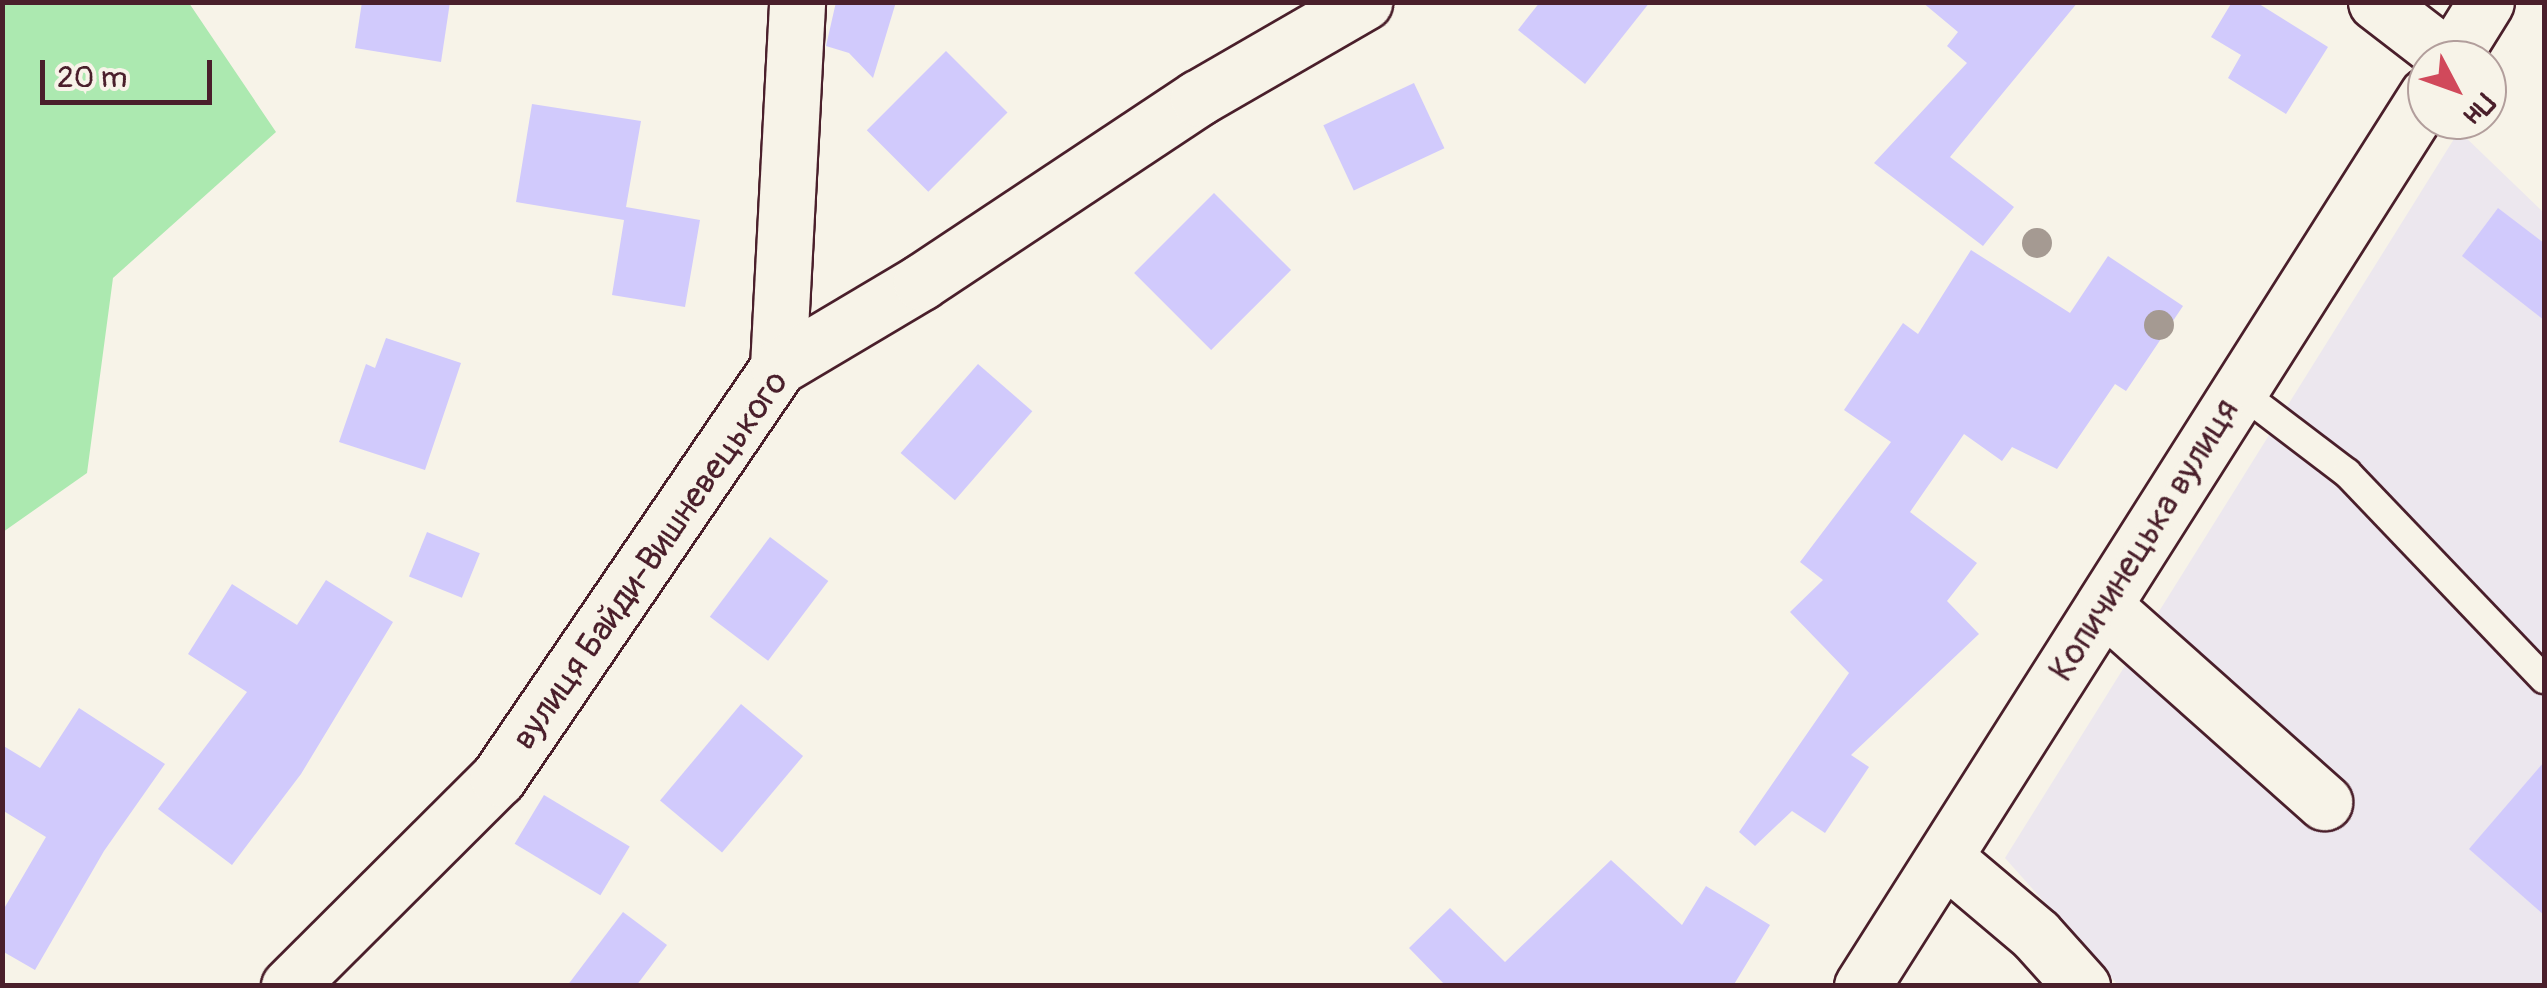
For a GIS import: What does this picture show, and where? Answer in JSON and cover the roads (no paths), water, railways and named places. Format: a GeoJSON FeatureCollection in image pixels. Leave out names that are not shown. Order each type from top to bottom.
{"type":"FeatureCollection","features":[{"type":"Feature","properties":{"kind":"street"},"geometry":{"type":"LineString","coordinates":[[778,367],[798,2]]}},
{"type":"Feature","properties":{"kind":"street","name":"вулиця Байди-Вишневецького"},"geometry":{"type":"LineString","coordinates":[[294,984],[498,778],[778,367],[921,282],[1198,98],[1364,2]]}},
{"type":"Feature","properties":{"kind":"street"},"geometry":{"type":"LineString","coordinates":[[2376,2],[2425,40]]}},
{"type":"Feature","properties":{"kind":"street"},"geometry":{"type":"LineString","coordinates":[[2462,40],[2486,2]]}},
{"type":"Feature","properties":{"kind":"street","name":"Копичинецька вулиця"},"geometry":{"type":"LineString","coordinates":[[1862,986],[2407,127]]}},
{"type":"Feature","properties":{"kind":"street"},"geometry":{"type":"LineString","coordinates":[[2104,606],[2324,802]]}},
{"type":"Feature","properties":{"kind":"street"},"geometry":{"type":"LineString","coordinates":[[1945,858],[2036,935],[2082,986]]}},
{"type":"Feature","properties":{"kind":"lane"},"geometry":{"type":"LineString","coordinates":[[2238,390],[2347,474],[2544,679]]}}]}
